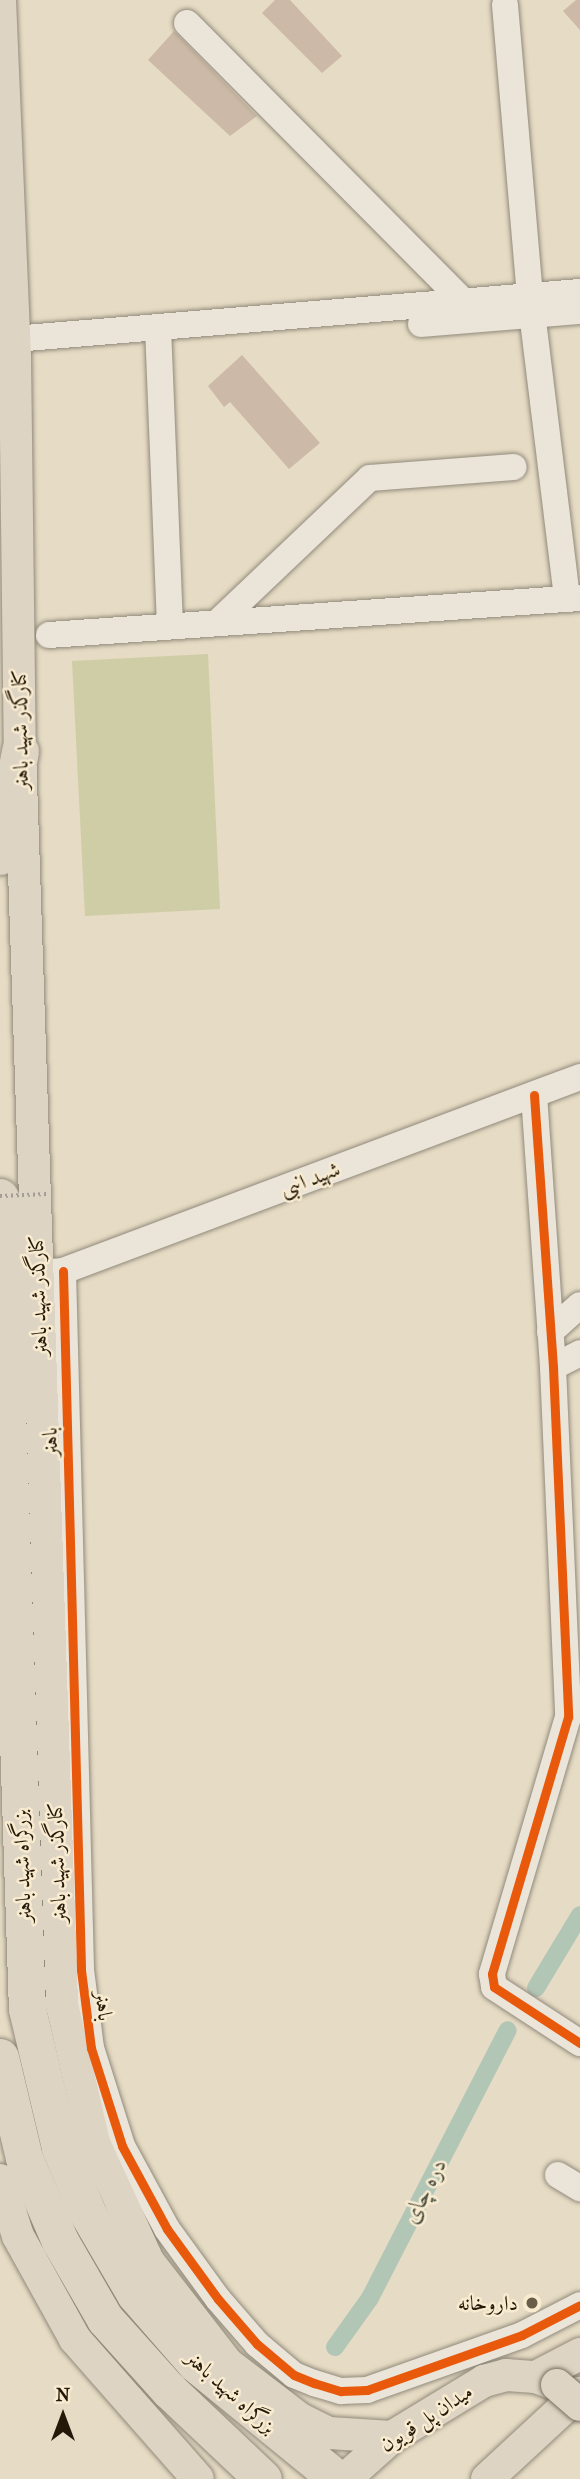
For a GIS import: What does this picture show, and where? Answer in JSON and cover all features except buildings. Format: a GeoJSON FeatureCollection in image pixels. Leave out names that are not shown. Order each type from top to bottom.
{"type":"FeatureCollection","features":[{"type":"Feature","properties":{"kind":"highway"},"geometry":{"type":"LineString","coordinates":[[0,856],[20,751]]}},
{"type":"Feature","properties":{"kind":"highway","name":"بزرگراه شهید باهنر"},"geometry":{"type":"LineString","coordinates":[[0,1196],[27,2010],[60,2148],[87,2213],[128,2283],[195,2363],[292,2446],[337,2479]]}},
{"type":"Feature","properties":{"kind":"highway","name":"بزرگراه شهید باهنر"},"geometry":{"type":"LineString","coordinates":[[0,2057],[24,2158],[60,2241],[105,2319],[169,2390],[262,2479]]}},
{"type":"Feature","properties":{"kind":"main road","name":"کنارگذر شهید باهنر"},"geometry":{"type":"LineString","coordinates":[[0,0],[15,348],[20,751],[50,1272],[62,2005],[94,2143],[148,2262],[228,2364],[300,2419],[329,2433],[392,2437]]}},
{"type":"Feature","properties":{"kind":"main road"},"geometry":{"type":"LineString","coordinates":[[0,2180],[18,2235],[75,2339],[198,2479]]}},
{"type":"Feature","properties":{"kind":"main road"},"geometry":{"type":"LineString","coordinates":[[487,2479],[563,2390],[580,2354]]}},
{"type":"Feature","properties":{"kind":"main road","name":"میدان پل قویون"},"geometry":{"type":"LineString","coordinates":[[345,2479],[392,2437],[484,2381],[506,2375],[563,2390]]}},
{"type":"Feature","properties":{"kind":"main road"},"geometry":{"type":"LineString","coordinates":[[517,2479],[580,2419]]}},
{"type":"Feature","properties":{"kind":"street"},"geometry":{"type":"LineString","coordinates":[[49,635],[574,598],[531,305],[505,5]]}},
{"type":"Feature","properties":{"kind":"street"},"geometry":{"type":"LineString","coordinates":[[187,23],[464,302]]}},
{"type":"Feature","properties":{"kind":"street"},"geometry":{"type":"LineString","coordinates":[[15,348],[531,305],[580,292]]}},
{"type":"Feature","properties":{"kind":"street"},"geometry":{"type":"LineString","coordinates":[[158,336],[464,302],[531,305],[580,311]]}},
{"type":"Feature","properties":{"kind":"street"},"geometry":{"type":"LineString","coordinates":[[158,336],[170,625]]}},
{"type":"Feature","properties":{"kind":"street"},"geometry":{"type":"LineString","coordinates":[[218,622],[370,478],[514,467]]}},
{"type":"Feature","properties":{"kind":"street","name":"شهید انبی"},"geometry":{"type":"LineString","coordinates":[[50,1272],[580,1077]]}},
{"type":"Feature","properties":{"kind":"street"},"geometry":{"type":"LineString","coordinates":[[534,1095],[553,1367],[568,1717],[492,1974],[494,1987],[580,2043]]}},
{"type":"Feature","properties":{"kind":"street","name":"باهنر"},"geometry":{"type":"LineString","coordinates":[[50,1272],[81,1970],[91,2048],[122,2146],[167,2229],[218,2299],[257,2344],[294,2375],[314,2384],[341,2391],[367,2390],[522,2335],[580,2305]]}},
{"type":"Feature","properties":{"kind":"street"},"geometry":{"type":"LineString","coordinates":[[550,1332],[580,1305]]}},
{"type":"Feature","properties":{"kind":"street"},"geometry":{"type":"LineString","coordinates":[[553,1367],[580,1353]]}},
{"type":"Feature","properties":{"kind":"path"},"geometry":{"type":"LineString","coordinates":[[0,1196],[48,1194]]}},
{"type":"Feature","properties":{"kind":"shaded area"},"geometry":{"type":"Polygon","coordinates":[[[208,654],[220,909],[85,916],[72,661],[208,654]]]}},
{"type":"Feature","properties":{"kind":"waterway","name":"دره چای"},"geometry":{"type":"LineString","coordinates":[[536,1988],[580,1915]]}},
{"type":"Feature","properties":{"kind":"waterway","name":"دره چای"},"geometry":{"type":"LineString","coordinates":[[335,2347],[370,2298],[508,2030]]}},
{"type":"Feature","properties":{"kind":"cycle path"},"geometry":{"type":"LineString","coordinates":[[534,1095],[553,1367],[568,1717],[492,1974],[494,1987],[580,2043]]}},
{"type":"Feature","properties":{"kind":"cycle path"},"geometry":{"type":"LineString","coordinates":[[63,1271],[81,1970],[91,2048],[122,2146],[167,2229],[218,2299],[257,2344],[294,2375],[314,2383],[341,2391],[367,2390],[522,2335],[580,2305]]}},
{"type":"Feature","properties":{"kind":"place","name":"داروخانه"},"geometry":{"type":"Point","coordinates":[532,2303]}}]}
